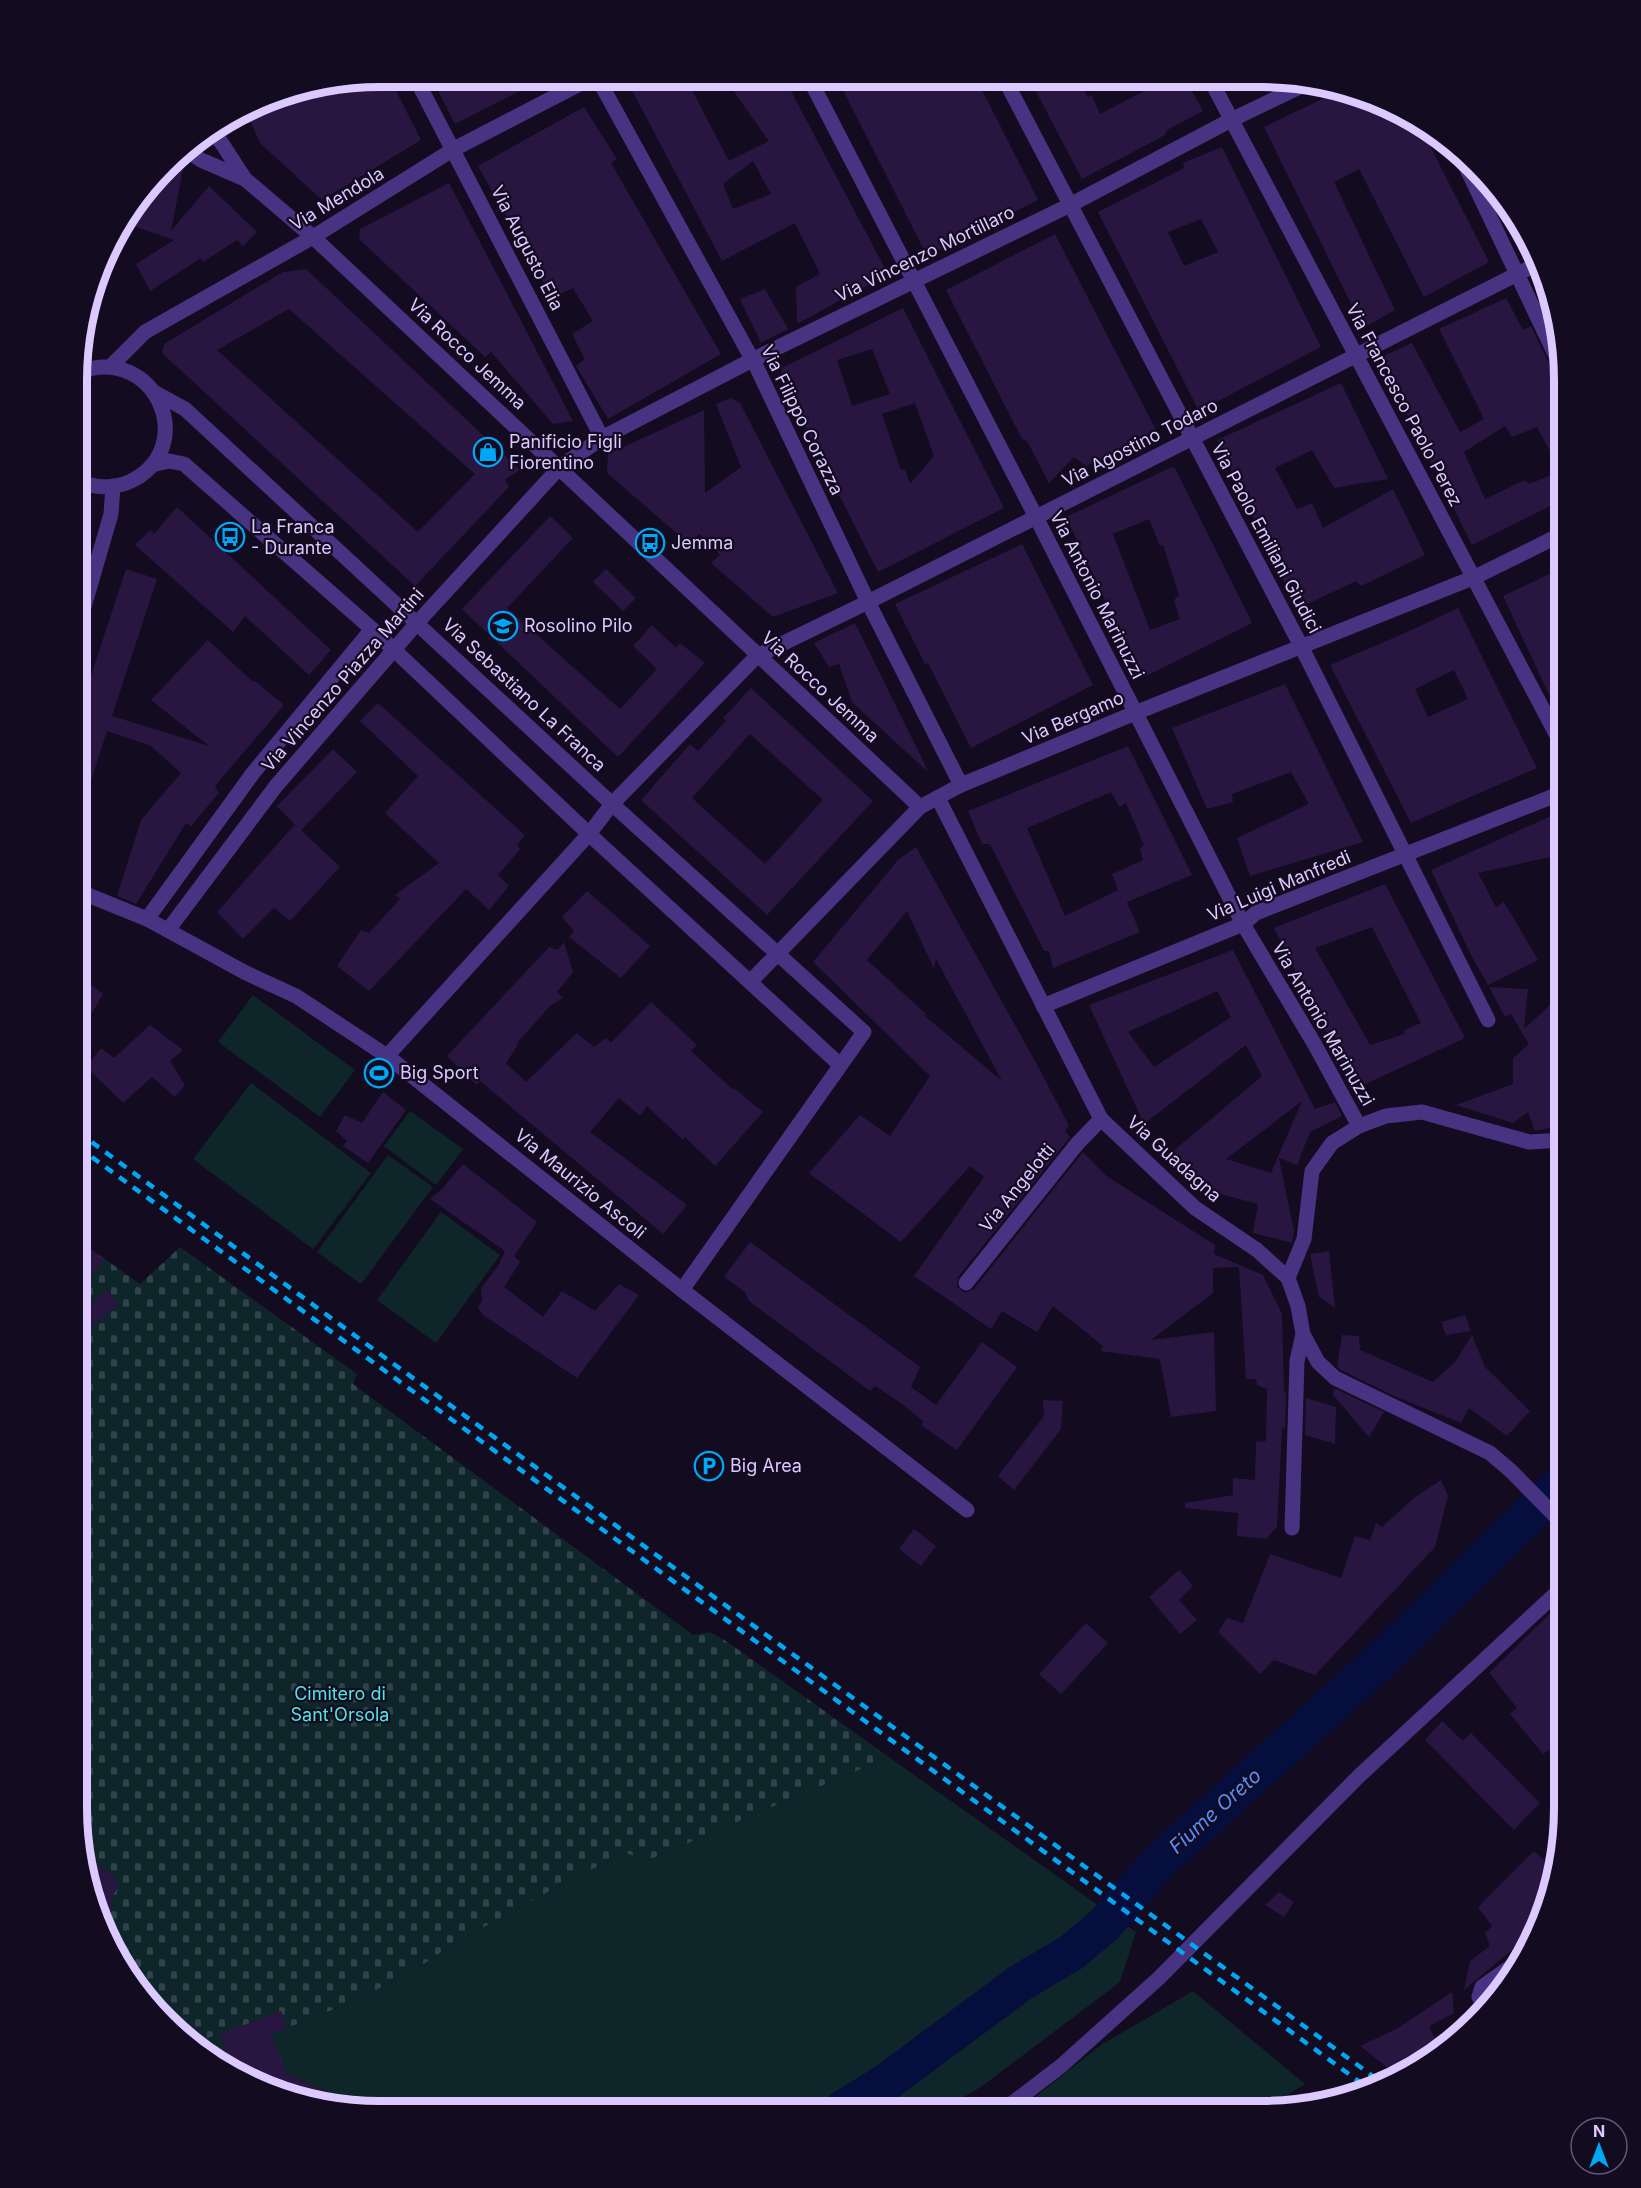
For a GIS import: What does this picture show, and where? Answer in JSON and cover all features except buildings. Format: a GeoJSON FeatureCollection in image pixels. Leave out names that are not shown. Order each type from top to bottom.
{"type":"FeatureCollection","features":[{"type":"Feature","properties":{"kind":"street","name":"Via Augusto Elia"},"geometry":{"type":"LineString","coordinates":[[420,87],[602,438]]}},
{"type":"Feature","properties":{"kind":"street","name":"Via Mendola"},"geometry":{"type":"LineString","coordinates":[[110,367],[145,332],[313,237],[454,149],[575,87]]}},
{"type":"Feature","properties":{"kind":"street","name":"Via Filippo Corazza"},"geometry":{"type":"LineString","coordinates":[[601,87],[752,360],[868,602],[961,785]]}},
{"type":"Feature","properties":{"kind":"street","name":"Via Antonio Marinuzzi"},"geometry":{"type":"LineString","coordinates":[[814,87],[1243,924],[1359,1126]]}},
{"type":"Feature","properties":{"kind":"street","name":"Via Paolo Emiliani Giudici"},"geometry":{"type":"LineString","coordinates":[[1009,87],[1301,646],[1488,1020]]}},
{"type":"Feature","properties":{"kind":"street","name":"Via Francesco Paolo Perez"},"geometry":{"type":"LineString","coordinates":[[1214,87],[1554,730]]}},
{"type":"Feature","properties":{"kind":"street","name":"Via Vincenzo Mortillaro"},"geometry":{"type":"LineString","coordinates":[[560,467],[602,438],[752,360],[1070,205],[1231,120],[1294,90]]}},
{"type":"Feature","properties":{"kind":"street","name":"Via Rocco Jemma"},"geometry":{"type":"LineString","coordinates":[[216,137],[245,179],[313,237],[920,807]]}},
{"type":"Feature","properties":{"kind":"street","name":"Via Rocco Jemma"},"geometry":{"type":"LineString","coordinates":[[193,155],[245,179]]}},
{"type":"Feature","properties":{"kind":"street"},"geometry":{"type":"LineString","coordinates":[[1470,176],[1552,348]]}},
{"type":"Feature","properties":{"kind":"street","name":"Via Agostino Todaro"},"geometry":{"type":"LineString","coordinates":[[387,1056],[589,834],[612,804],[758,656],[1531,267]]}},
{"type":"Feature","properties":{"kind":"street"},"geometry":{"type":"LineString","coordinates":[[88,370],[110,367]]}},
{"type":"Feature","properties":{"kind":"street","name":"Via Sebastiano La Franca"},"geometry":{"type":"LineString","coordinates":[[110,367],[140,377],[154,392],[186,409],[612,804],[864,1032],[839,1064]]}},
{"type":"Feature","properties":{"kind":"street"},"geometry":{"type":"LineString","coordinates":[[152,465],[163,442],[165,429],[161,403],[154,392]]}},
{"type":"Feature","properties":{"kind":"street"},"geometry":{"type":"LineString","coordinates":[[87,483],[113,486],[134,479],[152,465],[169,461],[184,464],[372,628],[589,834],[839,1064],[682,1290]]}},
{"type":"Feature","properties":{"kind":"street","name":"Via Vincenzo Piazza Martini"},"geometry":{"type":"LineString","coordinates":[[168,930],[276,786],[417,623],[560,467]]}},
{"type":"Feature","properties":{"kind":"street"},"geometry":{"type":"LineString","coordinates":[[87,596],[111,514],[113,486]]}},
{"type":"Feature","properties":{"kind":"street","name":"Via Bergamo"},"geometry":{"type":"LineString","coordinates":[[750,982],[920,807],[961,785],[1475,577],[1554,538]]}},
{"type":"Feature","properties":{"kind":"street","name":"Via Vincenzo Piazza Martini"},"geometry":{"type":"LineString","coordinates":[[147,919],[253,773],[372,628]]}},
{"type":"Feature","properties":{"kind":"street","name":"Via Luigi Manfredi"},"geometry":{"type":"LineString","coordinates":[[1043,1006],[1243,924],[1256,913],[1554,796]]}},
{"type":"Feature","properties":{"kind":"street","name":"Via Guadagna"},"geometry":{"type":"LineString","coordinates":[[938,798],[1101,1119],[1195,1208],[1257,1250],[1288,1278],[1298,1306],[1304,1334],[1318,1362],[1335,1378],[1490,1453],[1554,1515]]}},
{"type":"Feature","properties":{"kind":"street","name":"Via Maurizio Ascoli"},"geometry":{"type":"LineString","coordinates":[[87,895],[147,919],[246,973],[296,996],[387,1056],[682,1290],[967,1510]]}},
{"type":"Feature","properties":{"kind":"street"},"geometry":{"type":"LineString","coordinates":[[1288,1278],[1304,1239],[1312,1171],[1332,1143],[1359,1126],[1386,1116],[1422,1113],[1529,1142],[1554,1141]]}},
{"type":"Feature","properties":{"kind":"street","name":"Via Angelotti"},"geometry":{"type":"LineString","coordinates":[[966,1283],[1077,1144],[1101,1119]]}},
{"type":"Feature","properties":{"kind":"street"},"geometry":{"type":"LineString","coordinates":[[1292,1528],[1298,1361],[1304,1334]]}},
{"type":"Feature","properties":{"kind":"street"},"geometry":{"type":"LineString","coordinates":[[1015,2101],[1061,2066],[1159,1978],[1359,1776],[1554,1595]]}},
{"type":"Feature","properties":{"kind":"street"},"geometry":{"type":"LineString","coordinates":[[1481,2001],[1479,1997],[1482,1986],[1506,1970]]}},
{"type":"Feature","properties":{"kind":"green space"},"geometry":{"type":"Polygon","coordinates":[[[253,995],[355,1070],[320,1117],[218,1042],[253,995]]]}},
{"type":"Feature","properties":{"kind":"green space"},"geometry":{"type":"Polygon","coordinates":[[[251,1083],[371,1173],[313,1249],[193,1159],[251,1083]]]}},
{"type":"Feature","properties":{"kind":"green space"},"geometry":{"type":"Polygon","coordinates":[[[410,1111],[463,1149],[436,1185],[384,1146],[410,1111]]]}},
{"type":"Feature","properties":{"kind":"green space"},"geometry":{"type":"Polygon","coordinates":[[[388,1155],[433,1187],[361,1284],[317,1252],[388,1155]]]}},
{"type":"Feature","properties":{"kind":"green space"},"geometry":{"type":"Polygon","coordinates":[[[441,1212],[500,1255],[436,1343],[377,1300],[441,1212]]]}},
{"type":"Feature","properties":{"kind":"green space","name":"Cimitero di Sant'Orsola"},"geometry":{"type":"Polygon","coordinates":[[[87,1246],[140,1284],[180,1247],[357,1374],[353,1384],[693,1635],[710,1632],[726,1641],[889,1757],[646,1861],[626,1853],[566,1882],[455,1943],[415,1970],[352,2002],[272,2034],[286,2073],[324,2092],[323,2095],[268,2079],[230,2060],[220,2034],[202,2040],[173,2015],[136,1971],[109,1920],[93,1865],[87,1808],[87,1246]]]}},
{"type":"Feature","properties":{"kind":"green space"},"geometry":{"type":"Polygon","coordinates":[[[889,1757],[1136,1932],[1120,1982],[981,2087],[956,2101],[380,2101],[322,2095],[324,2091],[286,2073],[271,2034],[352,2002],[415,1970],[455,1943],[566,1882],[626,1853],[646,1861],[889,1757]]]}},
{"type":"Feature","properties":{"kind":"green space"},"geometry":{"type":"Polygon","coordinates":[[[1193,1991],[1305,2084],[1279,2100],[1030,2101],[1101,2045],[1193,1991]]]}},
{"type":"Feature","properties":{"kind":"green space"},"geometry":{"type":"Polygon","coordinates":[[[220,2034],[230,2060],[217,2052],[202,2040],[220,2034]]]}},
{"type":"Feature","properties":{"kind":"waterway","name":"Fiume Oreto"},"geometry":{"type":"LineString","coordinates":[[857,2101],[884,2084],[1020,1983],[1072,1952],[1104,1925],[1161,1860],[1379,1662],[1554,1491]]}},
{"type":"Feature","properties":{"kind":"railway"},"geometry":{"type":"LineString","coordinates":[[87,1139],[1374,2077]]}},
{"type":"Feature","properties":{"kind":"railway"},"geometry":{"type":"LineString","coordinates":[[87,1154],[1361,2083]]}},
{"type":"Feature","properties":{"kind":"place","name":"Panificio Figli Fiorentino"},"geometry":{"type":"Point","coordinates":[488,452]}},
{"type":"Feature","properties":{"kind":"place","name":"La Franca - Durante"},"geometry":{"type":"Point","coordinates":[230,537]}},
{"type":"Feature","properties":{"kind":"place","name":"Jemma"},"geometry":{"type":"Point","coordinates":[650,543]}},
{"type":"Feature","properties":{"kind":"place","name":"Rosolino Pilo"},"geometry":{"type":"Point","coordinates":[503,626]}},
{"type":"Feature","properties":{"kind":"place","name":"Big Sport"},"geometry":{"type":"Point","coordinates":[379,1073]}},
{"type":"Feature","properties":{"kind":"place","name":"Big Area"},"geometry":{"type":"Point","coordinates":[709,1466]}}]}
